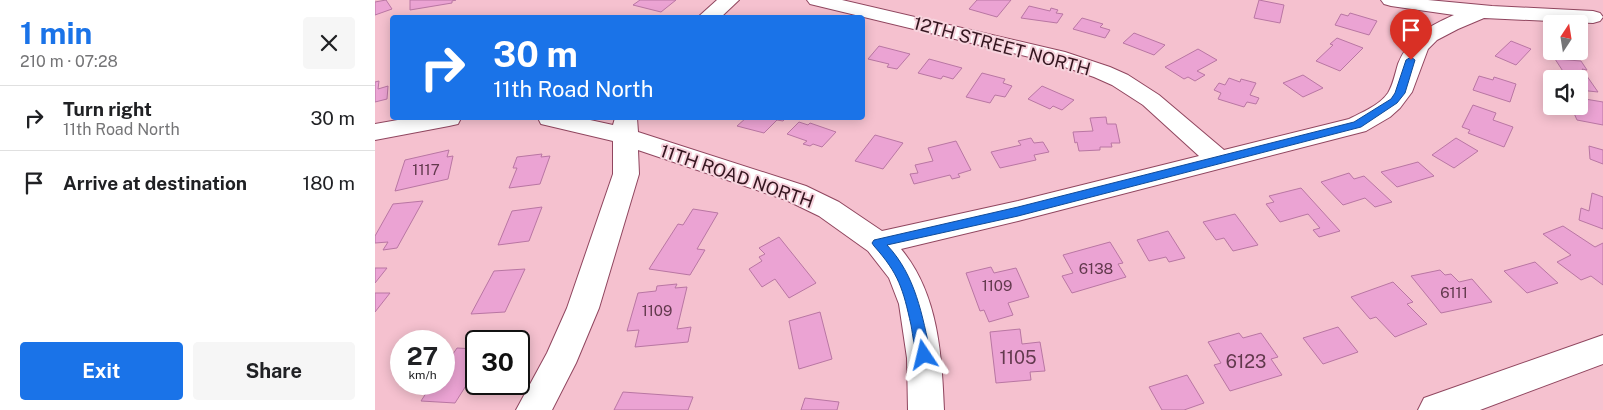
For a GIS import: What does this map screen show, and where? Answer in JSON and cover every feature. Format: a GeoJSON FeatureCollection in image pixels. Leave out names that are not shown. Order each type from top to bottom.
{"type":"FeatureCollection","features":[{"type":"Feature","properties":{"kind":"street"},"geometry":{"type":"LineString","coordinates":[[711,15],[729,0]]}},
{"type":"Feature","properties":{"kind":"street","name":"12TH STREET NORTH"},"geometry":{"type":"LineString","coordinates":[[817,0],[1057,57],[1095,69],[1119,80],[1151,100],[1220,160]]}},
{"type":"Feature","properties":{"kind":"street"},"geometry":{"type":"LineString","coordinates":[[1391,0],[1432,8],[1598,22]]}},
{"type":"Feature","properties":{"kind":"street"},"geometry":{"type":"LineString","coordinates":[[1575,0],[1598,22]]}},
{"type":"Feature","properties":{"kind":"street"},"geometry":{"type":"LineString","coordinates":[[878,243],[1018,211],[1357,125],[1374,116],[1394,101],[1400,93],[1411,60],[1424,40],[1480,12]]}},
{"type":"Feature","properties":{"kind":"street"},"geometry":{"type":"LineString","coordinates":[[375,132],[438,120]]}},
{"type":"Feature","properties":{"kind":"street","name":"11TH ROAD NORTH"},"geometry":{"type":"LineString","coordinates":[[567,120],[625,127],[805,197],[845,219],[878,243],[894,260],[903,275],[910,294],[924,355],[926,410]]}},
{"type":"Feature","properties":{"kind":"street"},"geometry":{"type":"LineString","coordinates":[[534,410],[567,345],[591,284],[625,174],[627,162],[625,127]]}},
{"type":"Feature","properties":{"kind":"street"},"geometry":{"type":"LineString","coordinates":[[1436,410],[1603,349]]}},
{"type":"Feature","properties":{"kind":"building"},"geometry":{"type":"Polygon","coordinates":[[[386,0],[392,9],[375,15],[375,2],[386,0]]]}},
{"type":"Feature","properties":{"kind":"building"},"geometry":{"type":"Polygon","coordinates":[[[410,0],[456,0],[452,1],[452,3],[410,10],[410,0]]]}},
{"type":"Feature","properties":{"kind":"building"},"geometry":{"type":"Polygon","coordinates":[[[640,0],[676,0],[661,12],[633,5],[640,0]]]}},
{"type":"Feature","properties":{"kind":"building"},"geometry":{"type":"Polygon","coordinates":[[[977,0],[1011,0],[997,17],[969,9],[977,0]]]}},
{"type":"Feature","properties":{"kind":"building"},"geometry":{"type":"Polygon","coordinates":[[[1259,0],[1284,5],[1280,23],[1254,18],[1259,0]]]}},
{"type":"Feature","properties":{"kind":"building"},"geometry":{"type":"Polygon","coordinates":[[[1029,6],[1050,11],[1051,8],[1058,10],[1056,13],[1063,14],[1057,23],[1021,18],[1029,6]]]}},
{"type":"Feature","properties":{"kind":"building"},"geometry":{"type":"Polygon","coordinates":[[[1350,13],[1377,21],[1369,35],[1335,25],[1341,14],[1348,16],[1350,13]]]}},
{"type":"Feature","properties":{"kind":"building"},"geometry":{"type":"Polygon","coordinates":[[[1082,18],[1103,24],[1100,27],[1110,30],[1105,38],[1073,29],[1082,18]]]}},
{"type":"Feature","properties":{"kind":"building"},"geometry":{"type":"Polygon","coordinates":[[[1134,33],[1165,45],[1154,55],[1123,43],[1134,33]]]}},
{"type":"Feature","properties":{"kind":"building"},"geometry":{"type":"Polygon","coordinates":[[[1337,38],[1363,48],[1340,71],[1316,61],[1333,45],[1330,44],[1337,38]]]}},
{"type":"Feature","properties":{"kind":"building"},"geometry":{"type":"Polygon","coordinates":[[[1511,41],[1531,49],[1516,65],[1495,56],[1511,41]]]}},
{"type":"Feature","properties":{"kind":"building"},"geometry":{"type":"Polygon","coordinates":[[[879,46],[910,54],[897,69],[887,67],[889,64],[868,59],[879,46]]]}},
{"type":"Feature","properties":{"kind":"building"},"geometry":{"type":"Polygon","coordinates":[[[1198,49],[1217,60],[1197,71],[1205,75],[1195,81],[1188,77],[1184,79],[1165,67],[1198,49]]]}},
{"type":"Feature","properties":{"kind":"building"},"geometry":{"type":"Polygon","coordinates":[[[929,59],[962,68],[953,79],[943,76],[941,79],[918,73],[929,59]]]}},
{"type":"Feature","properties":{"kind":"building"},"geometry":{"type":"Polygon","coordinates":[[[1556,60],[1581,61],[1587,70],[1582,69],[1562,70],[1556,60]]]}},
{"type":"Feature","properties":{"kind":"building"},"geometry":{"type":"Polygon","coordinates":[[[982,73],[1005,79],[1003,83],[1012,86],[1005,97],[995,95],[990,103],[966,97],[982,73]]]}},
{"type":"Feature","properties":{"kind":"building"},"geometry":{"type":"Polygon","coordinates":[[[1303,75],[1323,88],[1303,97],[1283,83],[1303,75]]]}},
{"type":"Feature","properties":{"kind":"building"},"geometry":{"type":"Polygon","coordinates":[[[1479,76],[1493,80],[1494,77],[1516,84],[1510,102],[1473,90],[1479,76]]]}},
{"type":"Feature","properties":{"kind":"building"},"geometry":{"type":"Polygon","coordinates":[[[1229,78],[1240,82],[1241,79],[1256,83],[1250,95],[1259,98],[1256,104],[1247,102],[1244,107],[1218,99],[1221,93],[1214,90],[1219,83],[1225,85],[1229,78]]]}},
{"type":"Feature","properties":{"kind":"building"},"geometry":{"type":"Polygon","coordinates":[[[1588,78],[1598,92],[1588,91],[1588,78]]]}},
{"type":"Feature","properties":{"kind":"building"},"geometry":{"type":"Polygon","coordinates":[[[379,81],[378,89],[388,86],[387,99],[375,102],[375,82],[379,81]]]}},
{"type":"Feature","properties":{"kind":"building"},"geometry":{"type":"Polygon","coordinates":[[[1042,86],[1074,100],[1062,110],[1053,106],[1050,109],[1028,99],[1042,86]]]}},
{"type":"Feature","properties":{"kind":"building"},"geometry":{"type":"Polygon","coordinates":[[[1588,100],[1603,102],[1603,125],[1577,120],[1575,115],[1588,115],[1588,100]]]}},
{"type":"Feature","properties":{"kind":"building"},"geometry":{"type":"Polygon","coordinates":[[[1473,105],[1496,113],[1493,120],[1513,127],[1504,147],[1468,133],[1470,130],[1462,127],[1473,105]]]}},
{"type":"Feature","properties":{"kind":"building"},"geometry":{"type":"Polygon","coordinates":[[[1106,117],[1107,124],[1116,124],[1120,143],[1111,143],[1112,147],[1100,147],[1100,150],[1079,151],[1073,132],[1093,131],[1090,118],[1106,117]]]}},
{"type":"Feature","properties":{"kind":"building"},"geometry":{"type":"Polygon","coordinates":[[[744,120],[777,120],[764,133],[737,126],[744,120]]]}},
{"type":"Feature","properties":{"kind":"building"},"geometry":{"type":"Polygon","coordinates":[[[799,122],[808,125],[810,123],[836,132],[822,147],[813,144],[810,146],[803,144],[807,141],[787,134],[799,122]]]}},
{"type":"Feature","properties":{"kind":"building"},"geometry":{"type":"Polygon","coordinates":[[[875,135],[903,143],[883,169],[855,161],[875,135]]]}},
{"type":"Feature","properties":{"kind":"building"},"geometry":{"type":"Polygon","coordinates":[[[1031,138],[1034,143],[1043,142],[1049,152],[1034,155],[1036,160],[1000,168],[991,152],[1021,145],[1018,141],[1031,138]]]}},
{"type":"Feature","properties":{"kind":"building"},"geometry":{"type":"Polygon","coordinates":[[[1456,138],[1478,151],[1454,168],[1432,155],[1456,138]]]}},
{"type":"Feature","properties":{"kind":"building"},"geometry":{"type":"Polygon","coordinates":[[[956,141],[971,170],[958,174],[960,177],[952,179],[950,175],[914,184],[910,174],[918,173],[915,165],[933,161],[928,148],[956,141]]]}},
{"type":"Feature","properties":{"kind":"building"},"geometry":{"type":"Polygon","coordinates":[[[1589,146],[1603,150],[1603,164],[1590,159],[1589,146]]]}},
{"type":"Feature","properties":{"kind":"building"},"geometry":{"type":"Polygon","coordinates":[[[449,150],[447,157],[453,156],[448,179],[395,191],[405,160],[449,150]]]}},
{"type":"Feature","properties":{"kind":"building"},"geometry":{"type":"Polygon","coordinates":[[[542,154],[541,157],[550,156],[540,184],[509,188],[517,168],[513,168],[517,157],[542,154]]]}},
{"type":"Feature","properties":{"kind":"building"},"geometry":{"type":"Polygon","coordinates":[[[1418,162],[1434,176],[1397,187],[1381,172],[1418,162]]]}},
{"type":"Feature","properties":{"kind":"building"},"geometry":{"type":"Polygon","coordinates":[[[1349,173],[1354,179],[1364,176],[1392,202],[1375,207],[1365,198],[1343,205],[1321,182],[1349,173]]]}},
{"type":"Feature","properties":{"kind":"building"},"geometry":{"type":"Polygon","coordinates":[[[1301,188],[1340,231],[1319,237],[1313,230],[1320,228],[1308,214],[1280,222],[1266,204],[1274,202],[1269,196],[1301,188]]]}},
{"type":"Feature","properties":{"kind":"building"},"geometry":{"type":"Polygon","coordinates":[[[1592,193],[1603,197],[1603,229],[1579,220],[1581,208],[1589,211],[1592,193]]]}},
{"type":"Feature","properties":{"kind":"building"},"geometry":{"type":"Polygon","coordinates":[[[423,201],[397,248],[383,250],[388,242],[375,243],[375,236],[393,204],[423,201]]]}},
{"type":"Feature","properties":{"kind":"building"},"geometry":{"type":"Polygon","coordinates":[[[542,207],[529,241],[498,245],[512,211],[542,207]]]}},
{"type":"Feature","properties":{"kind":"building"},"geometry":{"type":"Polygon","coordinates":[[[693,209],[718,213],[697,249],[705,250],[690,275],[649,269],[678,224],[683,225],[693,209]]]}},
{"type":"Feature","properties":{"kind":"building"},"geometry":{"type":"Polygon","coordinates":[[[1235,214],[1258,245],[1233,251],[1224,238],[1216,240],[1203,222],[1235,214]]]}},
{"type":"Feature","properties":{"kind":"building"},"geometry":{"type":"Polygon","coordinates":[[[1563,226],[1595,247],[1603,243],[1603,285],[1591,276],[1581,280],[1557,262],[1571,255],[1543,234],[1563,226]]]}},
{"type":"Feature","properties":{"kind":"building"},"geometry":{"type":"Polygon","coordinates":[[[1168,231],[1185,258],[1169,262],[1166,257],[1149,261],[1137,240],[1168,231]]]}},
{"type":"Feature","properties":{"kind":"building"},"geometry":{"type":"Polygon","coordinates":[[[779,237],[816,283],[789,298],[775,279],[762,287],[749,269],[762,261],[759,257],[765,254],[759,248],[779,237]]]}},
{"type":"Feature","properties":{"kind":"building"},"geometry":{"type":"Polygon","coordinates":[[[1110,242],[1123,263],[1118,264],[1126,277],[1072,293],[1062,276],[1073,273],[1063,255],[1110,242]]]}},
{"type":"Feature","properties":{"kind":"building"},"geometry":{"type":"Polygon","coordinates":[[[1535,262],[1558,283],[1527,293],[1504,271],[1535,262]]]}},
{"type":"Feature","properties":{"kind":"building"},"geometry":{"type":"Polygon","coordinates":[[[991,267],[994,273],[1016,268],[1029,297],[1008,303],[1013,315],[989,322],[984,310],[980,311],[966,273],[991,267]]]}},
{"type":"Feature","properties":{"kind":"building"},"geometry":{"type":"Polygon","coordinates":[[[375,268],[387,268],[375,283],[375,268]]]}},
{"type":"Feature","properties":{"kind":"building"},"geometry":{"type":"Polygon","coordinates":[[[525,269],[505,312],[471,314],[494,271],[525,269]]]}},
{"type":"Feature","properties":{"kind":"building"},"geometry":{"type":"Polygon","coordinates":[[[1440,270],[1445,275],[1451,274],[1459,282],[1472,279],[1492,302],[1441,313],[1411,276],[1440,270]]]}},
{"type":"Feature","properties":{"kind":"building"},"geometry":{"type":"Polygon","coordinates":[[[1393,282],[1413,302],[1407,304],[1427,324],[1395,337],[1376,317],[1370,319],[1351,297],[1393,282]]]}},
{"type":"Feature","properties":{"kind":"building"},"geometry":{"type":"Polygon","coordinates":[[[677,284],[675,288],[687,287],[677,329],[691,327],[688,342],[635,347],[639,330],[627,331],[638,293],[656,291],[657,286],[677,284]]]}},
{"type":"Feature","properties":{"kind":"building"},"geometry":{"type":"Polygon","coordinates":[[[375,293],[390,293],[375,312],[375,293]]]}},
{"type":"Feature","properties":{"kind":"building"},"geometry":{"type":"Polygon","coordinates":[[[820,312],[832,359],[799,369],[789,321],[820,312]]]}},
{"type":"Feature","properties":{"kind":"building"},"geometry":{"type":"Polygon","coordinates":[[[1338,327],[1358,352],[1323,364],[1303,338],[1338,327]]]}},
{"type":"Feature","properties":{"kind":"building"},"geometry":{"type":"Polygon","coordinates":[[[1020,329],[1022,344],[1040,342],[1045,371],[1030,372],[1031,380],[996,383],[990,332],[1020,329]]]}},
{"type":"Feature","properties":{"kind":"building"},"geometry":{"type":"Polygon","coordinates":[[[1239,333],[1243,338],[1261,333],[1278,357],[1271,359],[1282,375],[1230,391],[1214,365],[1221,363],[1208,342],[1239,333]]]}},
{"type":"Feature","properties":{"kind":"building"},"geometry":{"type":"Polygon","coordinates":[[[457,348],[465,348],[465,387],[455,403],[421,401],[425,395],[455,395],[455,351],[457,348]]]}},
{"type":"Feature","properties":{"kind":"building"},"geometry":{"type":"Polygon","coordinates":[[[1187,375],[1204,403],[1184,410],[1162,410],[1149,387],[1187,375]]]}},
{"type":"Feature","properties":{"kind":"building"},"geometry":{"type":"Polygon","coordinates":[[[623,392],[693,397],[688,410],[614,410],[623,392]]]}},
{"type":"Feature","properties":{"kind":"building"},"geometry":{"type":"Polygon","coordinates":[[[805,398],[839,402],[837,410],[801,410],[805,398]]]}},
{"type":"Feature","properties":{"kind":"route"},"geometry":{"type":"LineString","coordinates":[[924,355],[920,332],[903,275],[894,260],[878,243],[1018,211],[1357,125],[1374,116],[1394,101],[1400,93],[1411,60]]}}]}
